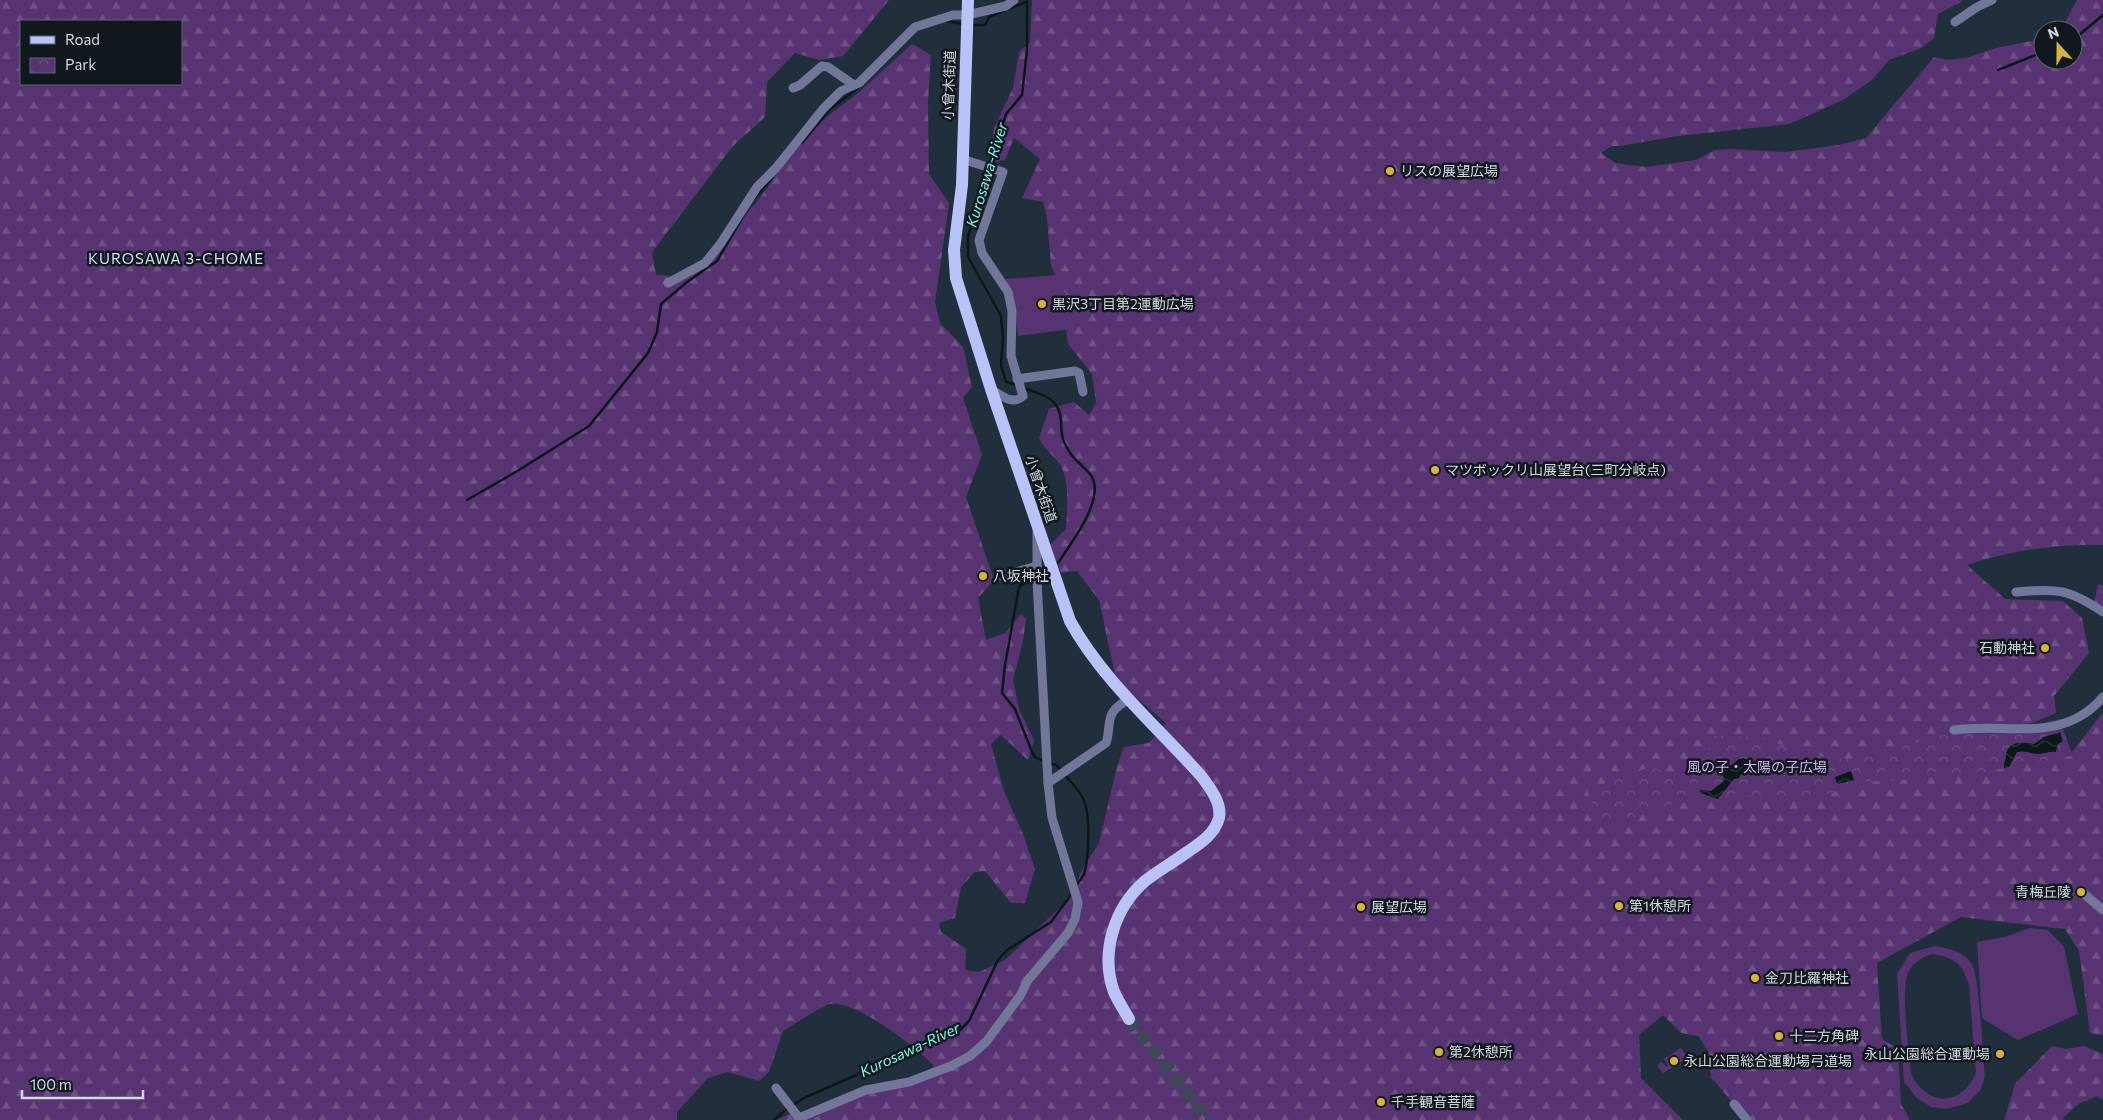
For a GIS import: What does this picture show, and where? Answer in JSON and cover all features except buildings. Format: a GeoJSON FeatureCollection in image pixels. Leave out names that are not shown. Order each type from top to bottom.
{"type":"FeatureCollection","features":[{"type":"Feature","properties":{"kind":"main road","name":"小曾木街道"},"geometry":{"type":"LineString","coordinates":[[968,0],[960,214],[954,250],[956,278],[991,390],[1037,525],[1045,569],[1082,643],[1104,672],[1202,777],[1213,792],[1218,805],[1219,818],[1207,838],[1145,882],[1120,911],[1110,944],[1109,968],[1114,992],[1129,1018]]}},
{"type":"Feature","properties":{"kind":"street"},"geometry":{"type":"LineString","coordinates":[[668,283],[705,263],[721,243],[757,187],[776,168],[823,109],[841,91],[859,83],[915,28],[953,15],[967,21],[1006,6],[1014,0]]}},
{"type":"Feature","properties":{"kind":"street"},"geometry":{"type":"LineString","coordinates":[[1955,22],[1977,7],[1992,0]]}},
{"type":"Feature","properties":{"kind":"street"},"geometry":{"type":"LineString","coordinates":[[794,88],[822,66],[828,67],[854,85]]}},
{"type":"Feature","properties":{"kind":"street"},"geometry":{"type":"LineString","coordinates":[[962,159],[1003,172],[979,240],[982,253],[1004,284],[1011,302],[1010,356],[1023,396],[1019,400],[1012,401],[991,390]]}},
{"type":"Feature","properties":{"kind":"street"},"geometry":{"type":"LineString","coordinates":[[1017,380],[1075,371],[1078,373],[1083,392]]}},
{"type":"Feature","properties":{"kind":"street"},"geometry":{"type":"LineString","coordinates":[[1002,576],[1045,569]]}},
{"type":"Feature","properties":{"kind":"street"},"geometry":{"type":"LineString","coordinates":[[776,1088],[799,1118],[866,1090],[908,1082],[951,1066],[970,1056],[986,1042],[1020,996],[1028,980],[1068,933],[1075,919],[1078,902],[1052,818],[1048,783],[1037,581],[1045,569]]}},
{"type":"Feature","properties":{"kind":"street"},"geometry":{"type":"LineString","coordinates":[[2016,592],[2040,590],[2067,592],[2085,600],[2103,612]]}},
{"type":"Feature","properties":{"kind":"street"},"geometry":{"type":"LineString","coordinates":[[1954,730],[1975,727],[2039,730],[2072,722],[2089,712],[2103,697]]}},
{"type":"Feature","properties":{"kind":"street"},"geometry":{"type":"LineString","coordinates":[[1048,783],[1106,743],[1113,712],[1128,698]]}},
{"type":"Feature","properties":{"kind":"street"},"geometry":{"type":"LineString","coordinates":[[2083,894],[2103,910]]}},
{"type":"Feature","properties":{"kind":"street"},"geometry":{"type":"LineString","coordinates":[[1734,1104],[1747,1120]]}},
{"type":"Feature","properties":{"kind":"green space"},"geometry":{"type":"Polygon","coordinates":[[[0,0],[889,0],[843,56],[819,60],[795,53],[767,82],[765,117],[733,146],[652,252],[656,275],[690,277],[757,202],[799,143],[829,115],[857,94],[912,44],[931,55],[928,102],[929,174],[949,203],[935,302],[940,323],[963,347],[972,387],[963,398],[982,455],[966,497],[994,580],[978,598],[986,640],[1005,633],[1021,614],[1026,619],[1023,641],[1013,680],[1019,709],[1034,740],[1028,760],[1001,735],[991,744],[1004,791],[1023,834],[1035,869],[1025,903],[1011,903],[985,871],[975,872],[961,887],[955,918],[939,923],[941,932],[966,949],[965,970],[979,972],[1005,960],[1076,892],[1080,873],[1099,843],[1117,766],[1124,747],[1149,743],[1166,723],[1116,680],[1099,600],[1077,571],[1061,573],[1050,545],[1066,529],[1067,489],[1061,466],[1039,438],[1049,409],[1074,402],[1089,415],[1096,403],[1092,374],[1068,344],[1062,291],[1051,265],[1047,218],[1043,202],[1022,198],[1040,159],[1014,138],[1005,160],[991,163],[994,128],[1013,88],[1019,52],[1030,42],[1032,0],[1962,0],[1938,14],[1934,38],[1921,48],[1889,60],[1872,80],[1843,100],[1789,124],[1678,136],[1612,146],[1601,153],[1615,163],[1646,167],[1696,160],[1715,150],[1786,152],[1839,145],[1866,138],[1934,57],[1949,60],[1966,58],[1996,48],[2033,41],[2033,70],[2083,70],[2083,20],[2066,20],[2077,0],[2103,0],[2103,545],[2034,549],[2000,555],[1967,565],[2005,599],[2063,601],[2082,618],[2089,653],[2054,696],[2056,713],[2016,730],[1864,774],[1960,776],[2073,751],[2103,712],[2103,1035],[2090,1033],[2079,951],[2065,929],[1961,917],[1877,963],[1882,1039],[1898,1049],[1901,1104],[1910,1120],[1747,1120],[1711,1077],[1708,1051],[1698,1036],[1681,1033],[1663,1015],[1639,1035],[1641,1078],[1683,1120],[777,1120],[789,1114],[816,1117],[869,1086],[909,1085],[934,1066],[885,1026],[841,1004],[830,1004],[783,1031],[769,1072],[759,1081],[728,1072],[708,1078],[677,1112],[677,1120],[0,1120],[0,0]]]}},
{"type":"Feature","properties":{"kind":"green space","name":"黒沢3丁目第2運動広場"},"geometry":{"type":"Polygon","coordinates":[[[1056,275],[1068,298],[1072,329],[1018,336],[1013,300],[1005,279],[1056,275]]]}},
{"type":"Feature","properties":{"kind":"green space"},"geometry":{"type":"Polygon","coordinates":[[[2098,584],[2103,586],[2103,608],[2094,603],[2098,584]]]}},
{"type":"Feature","properties":{"kind":"green space","name":"風の子・太陽の子広場"},"geometry":{"type":"Polygon","coordinates":[[[2059,719],[2073,756],[1960,776],[1866,782],[1799,803],[1738,794],[1676,804],[1602,827],[1587,790],[1650,767],[1693,779],[1706,768],[1712,736],[1763,737],[1805,755],[1849,759],[1948,734],[2016,731],[2059,719]]]}},
{"type":"Feature","properties":{"kind":"green space"},"geometry":{"type":"Polygon","coordinates":[[[2030,928],[2048,930],[2064,947],[2078,1014],[2018,1040],[1982,1018],[1977,942],[2005,937],[2030,928]]]}},
{"type":"Feature","properties":{"kind":"green space"},"geometry":{"type":"Polygon","coordinates":[[[1935,946],[1960,953],[1972,964],[1979,999],[1985,1076],[1981,1089],[1968,1103],[1946,1109],[1931,1107],[1917,1098],[1904,1082],[1897,974],[1910,953],[1935,946]],[[1929,955],[1912,966],[1907,977],[1905,1003],[1911,1074],[1917,1085],[1925,1092],[1943,1099],[1953,1097],[1962,1092],[1970,1084],[1976,1073],[1969,985],[1963,971],[1956,962],[1940,956],[1929,955]]]}},
{"type":"Feature","properties":{"kind":"green space"},"geometry":{"type":"Polygon","coordinates":[[[2052,1046],[2066,1049],[2084,1046],[2103,1054],[2103,1100],[2097,1096],[2078,1104],[2063,1118],[2064,1120],[2004,1120],[2015,1084],[2052,1046]]]}},
{"type":"Feature","properties":{"kind":"green space","name":"永山公園総合運動場弓道場"},"geometry":{"type":"Polygon","coordinates":[[[1681,1048],[1688,1058],[1663,1073],[1657,1065],[1662,1062],[1666,1067],[1668,1066],[1664,1059],[1681,1048]]]}},
{"type":"Feature","properties":{"kind":"water"},"geometry":{"type":"Polygon","coordinates":[[[2060,732],[2063,742],[2058,744],[2056,752],[2039,754],[2023,751],[2017,752],[2009,767],[2004,768],[2007,751],[2012,745],[2020,743],[2034,744],[2044,737],[2060,732]]]}},
{"type":"Feature","properties":{"kind":"water"},"geometry":{"type":"Polygon","coordinates":[[[1744,758],[1752,762],[1751,771],[1742,773],[1739,778],[1734,779],[1718,799],[1700,793],[1700,790],[1711,791],[1724,781],[1723,774],[1739,759],[1744,758]]]}},
{"type":"Feature","properties":{"kind":"water"},"geometry":{"type":"Polygon","coordinates":[[[1851,771],[1854,780],[1837,784],[1835,777],[1851,771]]]}},
{"type":"Feature","properties":{"kind":"waterway","name":"Kurosawa-River"},"geometry":{"type":"LineString","coordinates":[[991,165],[1006,114],[1022,95],[1027,50],[1027,0]]}},
{"type":"Feature","properties":{"kind":"waterway"},"geometry":{"type":"LineString","coordinates":[[971,25],[985,25],[989,17],[1026,2]]}},
{"type":"Feature","properties":{"kind":"waterway"},"geometry":{"type":"LineString","coordinates":[[2083,32],[2103,15]]}},
{"type":"Feature","properties":{"kind":"waterway"},"geometry":{"type":"LineString","coordinates":[[947,21],[963,24]]}},
{"type":"Feature","properties":{"kind":"waterway"},"geometry":{"type":"LineString","coordinates":[[1998,70],[2033,56]]}},
{"type":"Feature","properties":{"kind":"waterway"},"geometry":{"type":"LineString","coordinates":[[802,143],[830,109],[858,88]]}},
{"type":"Feature","properties":{"kind":"waterway","name":"Kurosawa-River"},"geometry":{"type":"LineString","coordinates":[[990,171],[968,236],[968,257],[1001,316],[1003,337],[1001,365],[1006,382],[1016,385]]}},
{"type":"Feature","properties":{"kind":"waterway"},"geometry":{"type":"LineString","coordinates":[[753,200],[772,178]]}},
{"type":"Feature","properties":{"kind":"waterway"},"geometry":{"type":"LineString","coordinates":[[467,500],[589,426],[648,353],[657,332],[661,304],[687,282],[717,261],[745,213]]}},
{"type":"Feature","properties":{"kind":"waterway","name":"Kurosawa-River"},"geometry":{"type":"LineString","coordinates":[[1024,388],[1043,395],[1057,406],[1060,412],[1064,442],[1073,457],[1090,474],[1094,484],[1094,495],[1085,520],[1058,563],[1054,565]]}},
{"type":"Feature","properties":{"kind":"waterway","name":"Kurosawa-River"},"geometry":{"type":"LineString","coordinates":[[1034,577],[1019,587],[1002,693],[1015,709],[1035,757],[1045,762]]}},
{"type":"Feature","properties":{"kind":"waterway","name":"Kurosawa-River"},"geometry":{"type":"LineString","coordinates":[[1050,763],[1062,770]]}},
{"type":"Feature","properties":{"kind":"waterway","name":"Kurosawa-River"},"geometry":{"type":"LineString","coordinates":[[1065,775],[1083,799],[1088,818],[1086,867],[1084,874],[1075,887]]}},
{"type":"Feature","properties":{"kind":"waterway","name":"Kurosawa-River"},"geometry":{"type":"LineString","coordinates":[[793,1105],[806,1097],[893,1059],[902,1053],[959,1031],[969,1021],[998,960],[1007,950],[1051,922],[1073,892]]}},
{"type":"Feature","properties":{"kind":"waterway","name":"Kurosawa-River"},"geometry":{"type":"LineString","coordinates":[[774,1120],[788,1108]]}},
{"type":"Feature","properties":{"kind":"tunnel"},"geometry":{"type":"LineString","coordinates":[[1129,1019],[1208,1120]]}},
{"type":"Feature","properties":{"kind":"place","name":"リスの展望広場"},"geometry":{"type":"Point","coordinates":[1390,171]}},
{"type":"Feature","properties":{"kind":"place","name":"黒沢3丁目第2運動広場"},"geometry":{"type":"Point","coordinates":[1042,304]}},
{"type":"Feature","properties":{"kind":"place","name":"マツボックリ山展望台(三町分岐点)"},"geometry":{"type":"Point","coordinates":[1435,470]}},
{"type":"Feature","properties":{"kind":"place","name":"八坂神社"},"geometry":{"type":"Point","coordinates":[983,576]}},
{"type":"Feature","properties":{"kind":"place","name":"石動神社"},"geometry":{"type":"Point","coordinates":[2045,648]}},
{"type":"Feature","properties":{"kind":"place","name":"青梅丘陵"},"geometry":{"type":"Point","coordinates":[2081,892]}},
{"type":"Feature","properties":{"kind":"place","name":"第1休憩所"},"geometry":{"type":"Point","coordinates":[1619,906]}},
{"type":"Feature","properties":{"kind":"place","name":"展望広場"},"geometry":{"type":"Point","coordinates":[1361,907]}},
{"type":"Feature","properties":{"kind":"place","name":"金刀比羅神社"},"geometry":{"type":"Point","coordinates":[1755,978]}},
{"type":"Feature","properties":{"kind":"place","name":"十二方角碑"},"geometry":{"type":"Point","coordinates":[1779,1036]}},
{"type":"Feature","properties":{"kind":"place","name":"第2休憩所"},"geometry":{"type":"Point","coordinates":[1439,1052]}},
{"type":"Feature","properties":{"kind":"place","name":"永山公園総合運動場"},"geometry":{"type":"Point","coordinates":[2000,1054]}},
{"type":"Feature","properties":{"kind":"place","name":"永山公園総合運動場弓道場"},"geometry":{"type":"Point","coordinates":[1674,1061]}},
{"type":"Feature","properties":{"kind":"place","name":"千手観音菩薩"},"geometry":{"type":"Point","coordinates":[1381,1102]}},
{"type":"Feature","properties":{"kind":"district","name":"KUROSAWA 3-CHOME"},"geometry":{"type":"Point","coordinates":[176,259]}}]}
